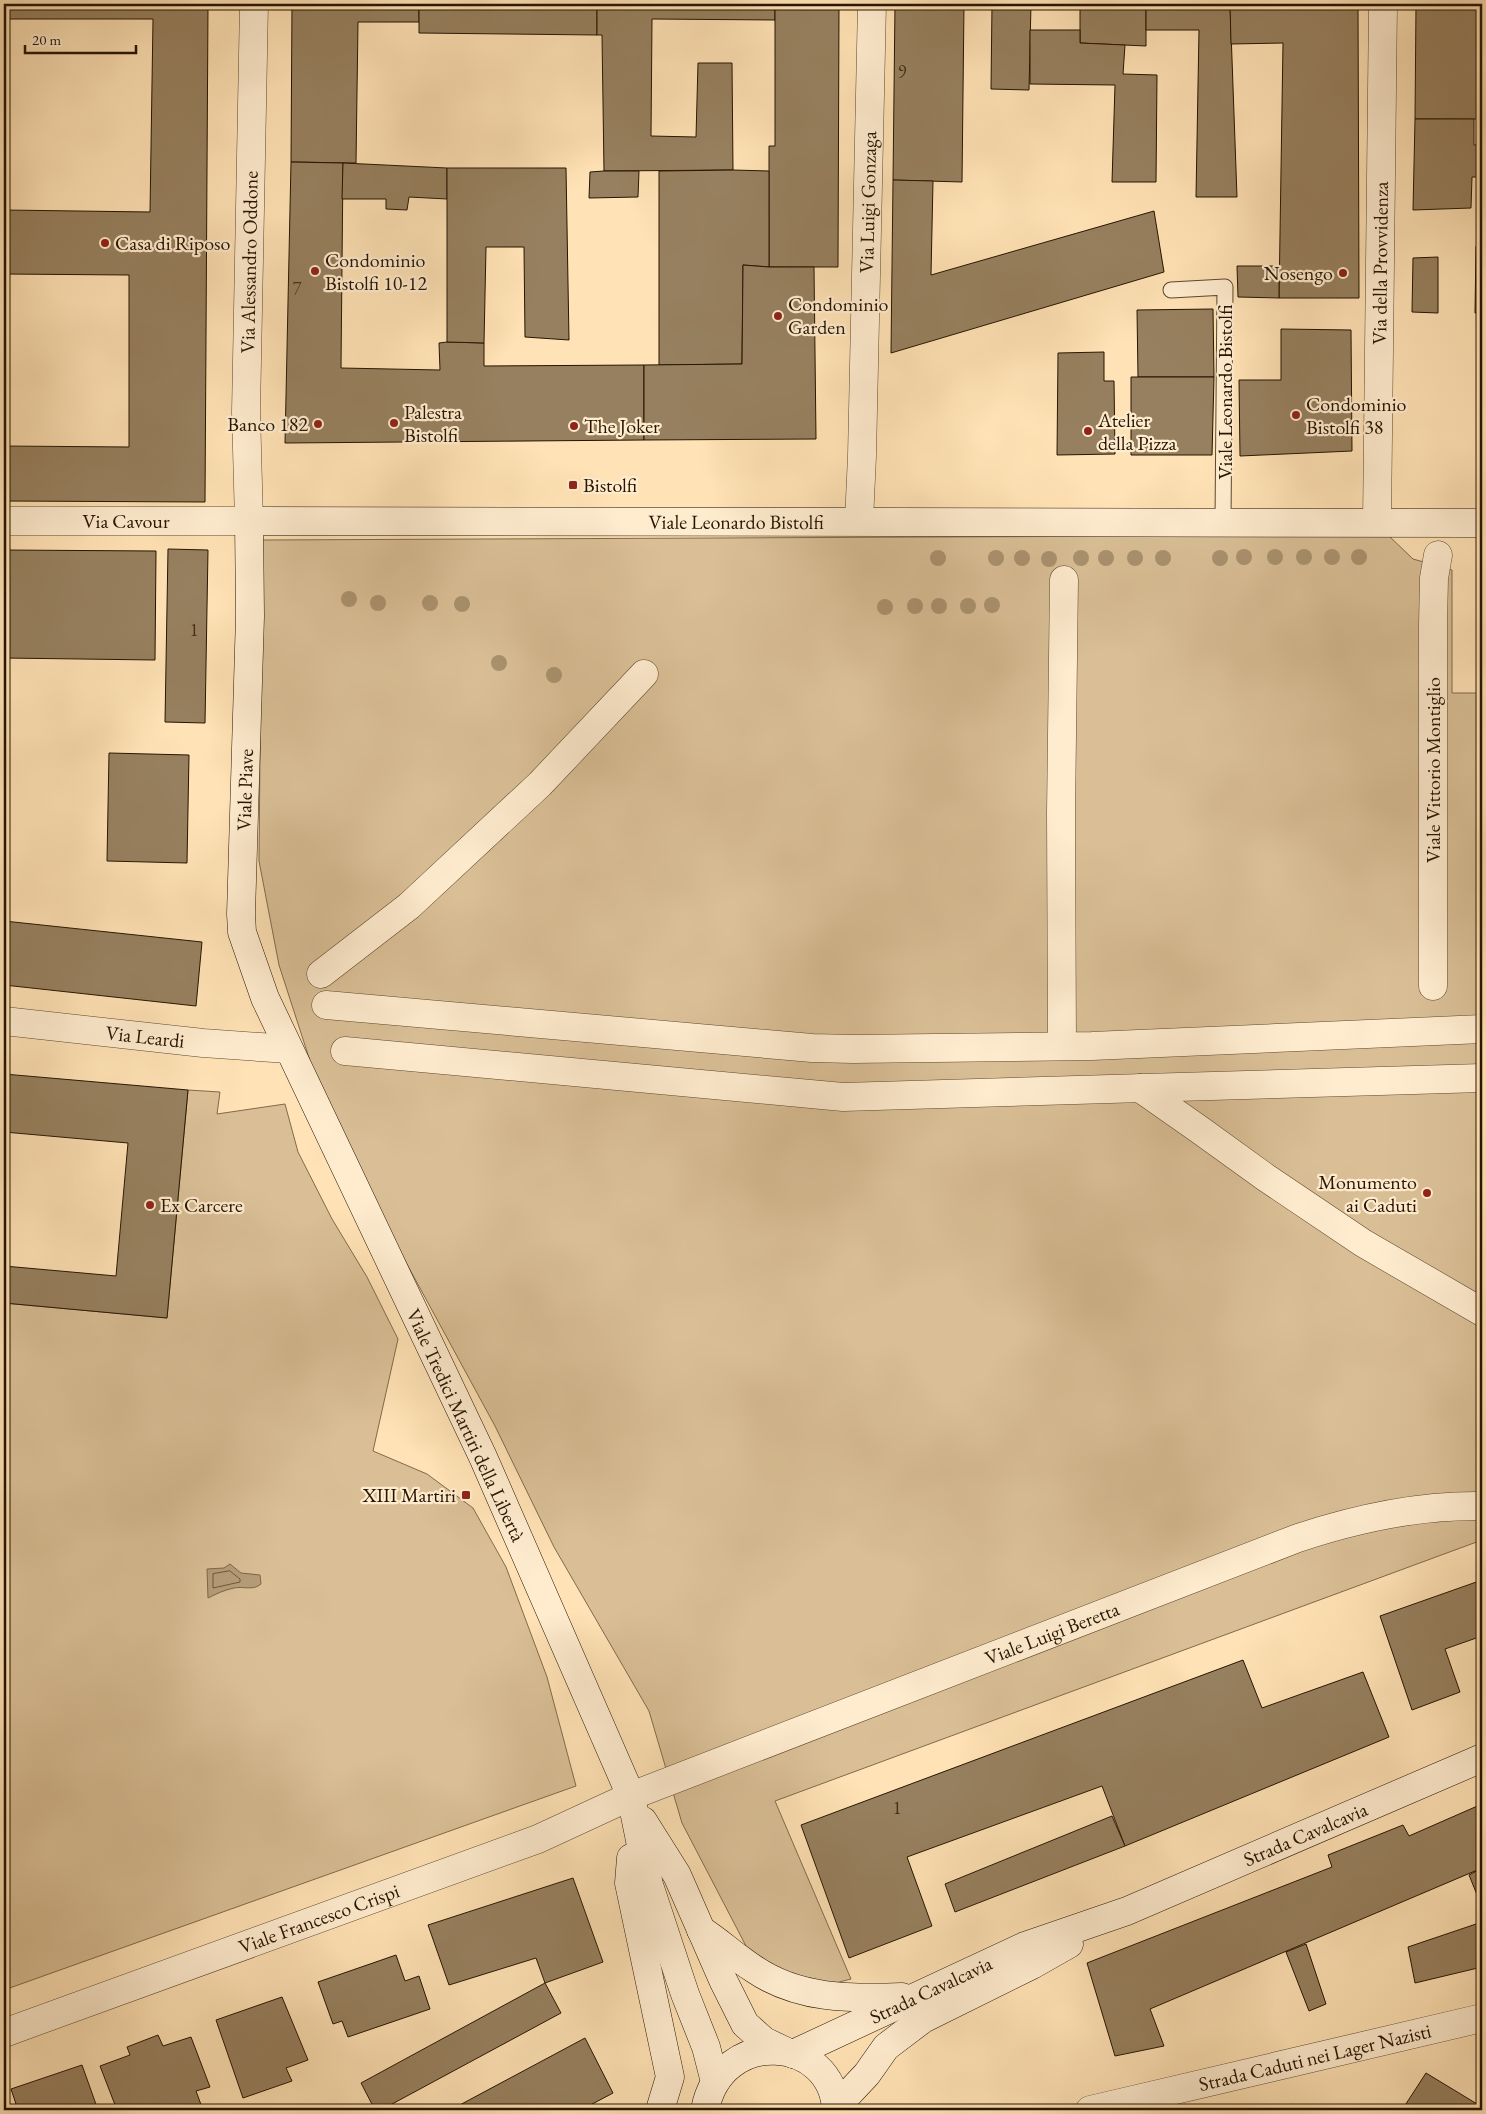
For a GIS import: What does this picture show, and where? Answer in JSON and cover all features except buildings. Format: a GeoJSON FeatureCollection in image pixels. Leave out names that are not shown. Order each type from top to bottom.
{"type":"FeatureCollection","features":[{"type":"Feature","properties":{"kind":"street","name":"Via Alessandro Oddone"},"geometry":{"type":"LineString","coordinates":[[249,521],[246,412],[254,4]]}},
{"type":"Feature","properties":{"kind":"street","name":"Via Luigi Gonzaga"},"geometry":{"type":"LineString","coordinates":[[859,521],[872,4]]}},
{"type":"Feature","properties":{"kind":"street","name":"Via della Provvidenza"},"geometry":{"type":"LineString","coordinates":[[1377,522],[1384,4]]}},
{"type":"Feature","properties":{"kind":"street","name":"Via Cavour"},"geometry":{"type":"LineString","coordinates":[[4,521],[249,521]]}},
{"type":"Feature","properties":{"kind":"street","name":"Viale Leonardo Bistolfi"},"geometry":{"type":"LineString","coordinates":[[249,521],[1482,523]]}},
{"type":"Feature","properties":{"kind":"street","name":"Viale Piave"},"geometry":{"type":"LineString","coordinates":[[249,521],[250,616],[242,932],[265,998],[288,1049]]}},
{"type":"Feature","properties":{"kind":"street","name":"Viale Vittorio Montiglio"},"geometry":{"type":"LineString","coordinates":[[1433,986],[1434,578],[1438,555]]}},
{"type":"Feature","properties":{"kind":"street"},"geometry":{"type":"LineString","coordinates":[[1062,1046],[1061,813],[1064,580]]}},
{"type":"Feature","properties":{"kind":"street"},"geometry":{"type":"LineString","coordinates":[[321,974],[409,906],[540,784],[644,674]]}},
{"type":"Feature","properties":{"kind":"street"},"geometry":{"type":"LineString","coordinates":[[326,1005],[812,1048],[853,1049],[1062,1046],[1482,1029]]}},
{"type":"Feature","properties":{"kind":"street","name":"Via Leardi"},"geometry":{"type":"LineString","coordinates":[[4,1020],[220,1045],[288,1049]]}},
{"type":"Feature","properties":{"kind":"street","name":"Viale Tredici Martiri della Libertà"},"geometry":{"type":"LineString","coordinates":[[288,1049],[483,1457],[633,1801],[677,1875],[723,1980],[745,2024],[764,2041],[809,2062],[822,2074],[832,2089],[836,2108]]}},
{"type":"Feature","properties":{"kind":"street"},"geometry":{"type":"LineString","coordinates":[[345,1051],[843,1097],[1482,1078]]}},
{"type":"Feature","properties":{"kind":"street"},"geometry":{"type":"LineString","coordinates":[[1140,1088],[1207,1134],[1264,1177],[1363,1243],[1482,1312]]}},
{"type":"Feature","properties":{"kind":"street","name":"Viale Luigi Beretta"},"geometry":{"type":"LineString","coordinates":[[633,1801],[1338,1524],[1396,1512],[1452,1506],[1482,1506]]}},
{"type":"Feature","properties":{"kind":"street","name":"Strada Cavalcavia"},"geometry":{"type":"LineString","coordinates":[[789,2053],[1026,1946],[1127,1911],[1482,1758]]}},
{"type":"Feature","properties":{"kind":"street","name":"Viale Tredici Martiri della Libertà"},"geometry":{"type":"LineString","coordinates":[[633,1801],[649,1885],[685,1994],[706,2047],[715,2082]]}},
{"type":"Feature","properties":{"kind":"street","name":"Viale Tredici Martiri della Libertà"},"geometry":{"type":"LineString","coordinates":[[633,1801],[630,1883],[670,2077],[660,2110]]}},
{"type":"Feature","properties":{"kind":"street","name":"Viale Francesco Crispi"},"geometry":{"type":"LineString","coordinates":[[4,2032],[538,1839],[633,1801]]}},
{"type":"Feature","properties":{"kind":"street","name":"Strada Cavalcavia"},"geometry":{"type":"LineString","coordinates":[[836,2108],[867,2074],[886,2047],[923,2019],[1032,1965],[1127,1911]]}},
{"type":"Feature","properties":{"kind":"street"},"geometry":{"type":"LineString","coordinates":[[700,1929],[719,1941],[754,1969],[786,1987],[832,1996],[864,1998],[916,1996]]}},
{"type":"Feature","properties":{"kind":"street","name":"Strada Caduti nei Lager Nazisti"},"geometry":{"type":"LineString","coordinates":[[1090,2110],[1482,2018]]}},
{"type":"Feature","properties":{"kind":"street"},"geometry":{"type":"LineString","coordinates":[[705,2110],[708,2095],[715,2082],[728,2066],[745,2056],[764,2050],[789,2053]]}},
{"type":"Feature","properties":{"kind":"lane","name":"Viale Leonardo Bistolfi"},"geometry":{"type":"LineString","coordinates":[[1171,290],[1225,287],[1223,522]]}},
{"type":"Feature","properties":{"kind":"shaded area"},"geometry":{"type":"Polygon","coordinates":[[[1388,535],[1413,559],[1452,570],[1452,693],[1482,693],[1482,1540],[775,1801],[851,1979],[820,1987],[792,1979],[746,1946],[682,1823],[649,1711],[554,1547],[495,1426],[402,1255],[323,1101],[279,965],[259,861],[262,540],[1388,535]]]}},
{"type":"Feature","properties":{"kind":"shaded area"},"geometry":{"type":"Polygon","coordinates":[[[188,1090],[220,1092],[217,1114],[285,1104],[298,1152],[332,1219],[367,1277],[398,1339],[373,1451],[427,1474],[473,1508],[506,1567],[547,1677],[576,1786],[4,1990],[4,1303],[167,1318],[188,1090]]]}},
{"type":"Feature","properties":{"kind":"water"},"geometry":{"type":"Polygon","coordinates":[[[230,1564],[241,1573],[260,1575],[261,1584],[252,1588],[230,1589],[208,1598],[207,1569],[224,1568],[230,1564]]]}},
{"type":"Feature","properties":{"kind":"place","name":"Casa di Riposo"},"geometry":{"type":"Point","coordinates":[105,243]}},
{"type":"Feature","properties":{"kind":"place","name":"Condominio Bistolfi 10-12"},"geometry":{"type":"Point","coordinates":[315,271]}},
{"type":"Feature","properties":{"kind":"place","name":"Nosengo"},"geometry":{"type":"Point","coordinates":[1343,273]}},
{"type":"Feature","properties":{"kind":"place","name":"Condominio Garden"},"geometry":{"type":"Point","coordinates":[778,316]}},
{"type":"Feature","properties":{"kind":"place","name":"Condominio Bistolfi 38"},"geometry":{"type":"Point","coordinates":[1296,415]}},
{"type":"Feature","properties":{"kind":"place","name":"Palestra Bistolfi"},"geometry":{"type":"Point","coordinates":[394,423]}},
{"type":"Feature","properties":{"kind":"place","name":"Banco 182"},"geometry":{"type":"Point","coordinates":[318,424]}},
{"type":"Feature","properties":{"kind":"place","name":"The Joker"},"geometry":{"type":"Point","coordinates":[574,426]}},
{"type":"Feature","properties":{"kind":"place","name":"Atelier della Pizza"},"geometry":{"type":"Point","coordinates":[1088,431]}},
{"type":"Feature","properties":{"kind":"place","name":"Bistolfi"},"geometry":{"type":"Point","coordinates":[573,485]}},
{"type":"Feature","properties":{"kind":"place","name":"Monumento ai Caduti"},"geometry":{"type":"Point","coordinates":[1427,1193]}},
{"type":"Feature","properties":{"kind":"place","name":"Ex Carcere"},"geometry":{"type":"Point","coordinates":[150,1205]}},
{"type":"Feature","properties":{"kind":"place","name":"XIII Martiri"},"geometry":{"type":"Point","coordinates":[466,1495]}}]}
